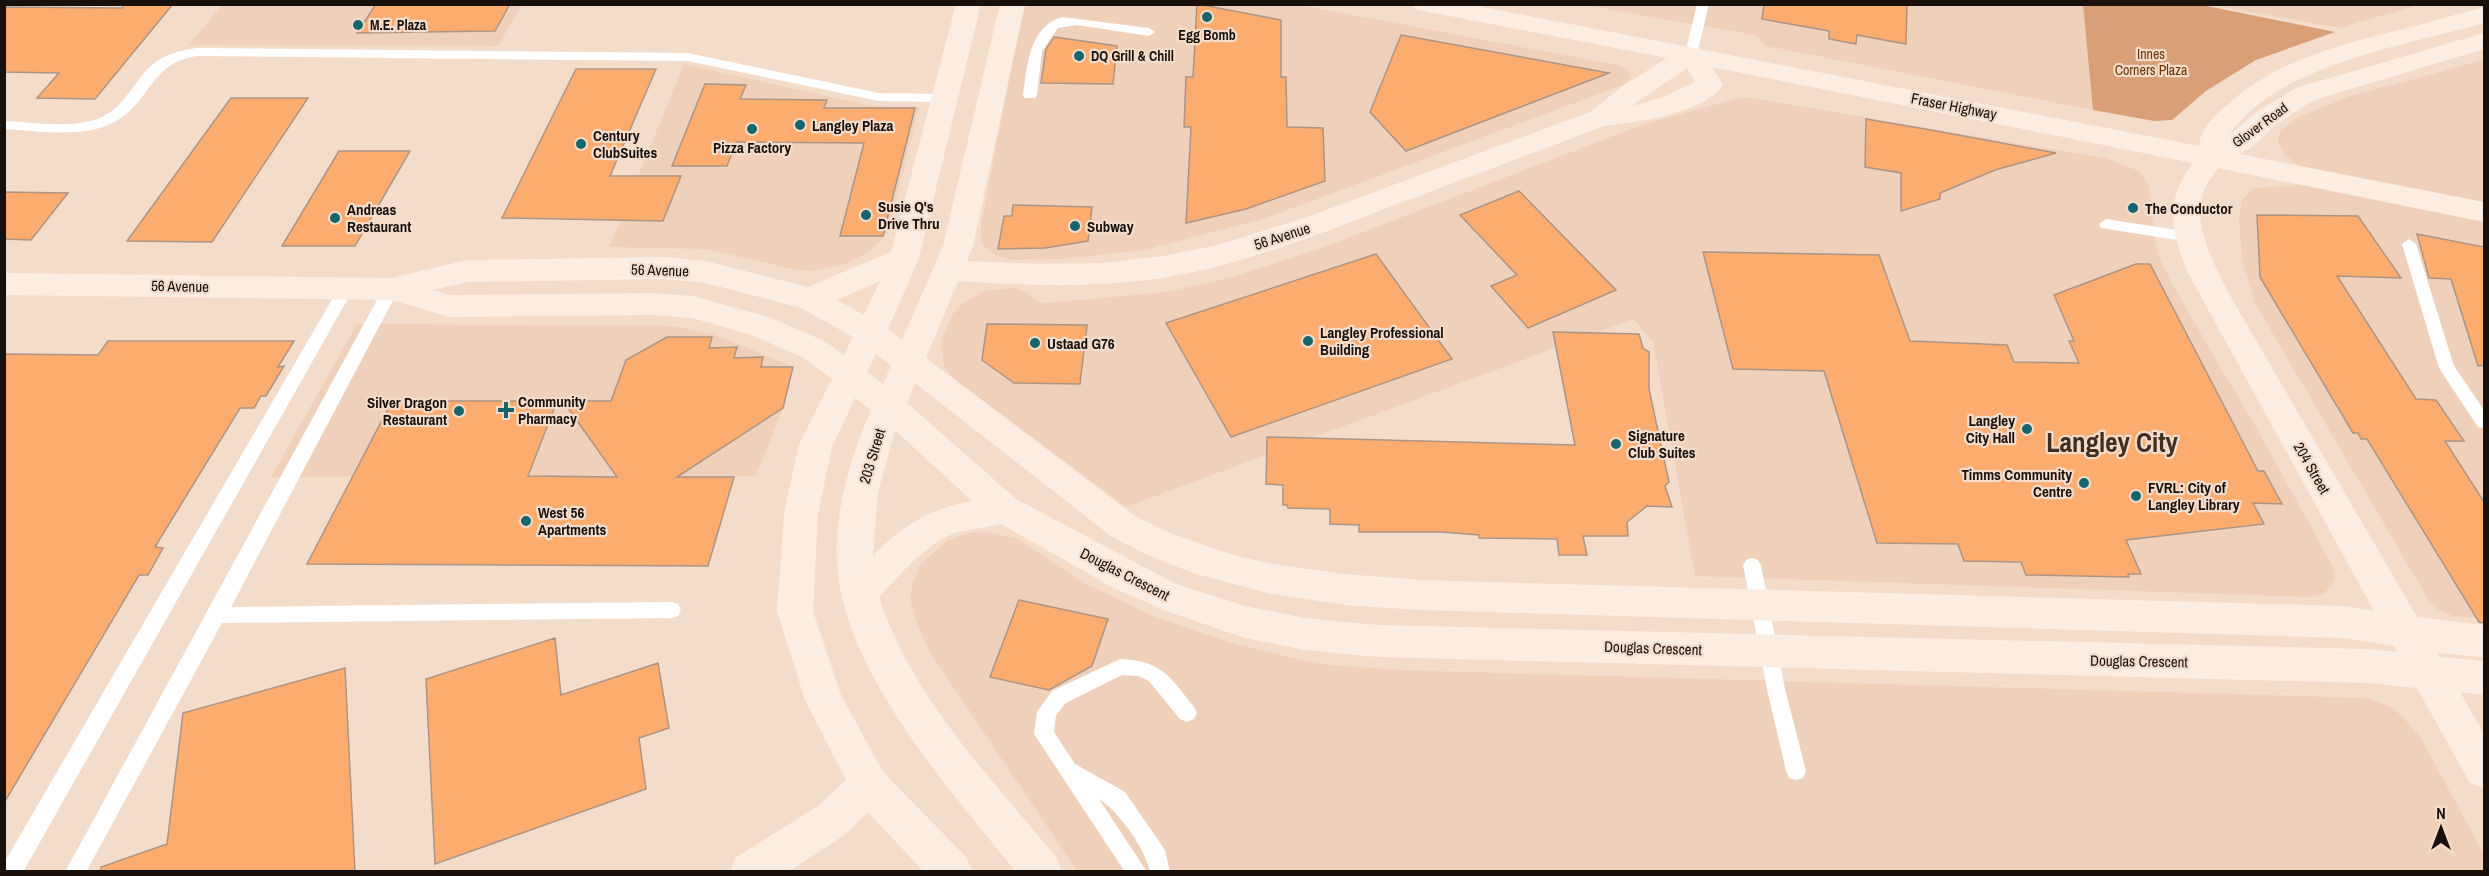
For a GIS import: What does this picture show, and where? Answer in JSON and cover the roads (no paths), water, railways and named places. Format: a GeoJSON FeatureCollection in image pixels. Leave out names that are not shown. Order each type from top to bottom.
{"type":"FeatureCollection","features":[{"type":"Feature","properties":{"kind":"main road"},"geometry":{"type":"LineString","coordinates":[[952,872],[869,786],[824,700],[795,611],[801,514],[815,447],[890,293],[904,258],[969,4]]}},
{"type":"Feature","properties":{"kind":"main road","name":"203 Street"},"geometry":{"type":"LineString","coordinates":[[1013,4],[960,235],[949,270],[889,405],[866,464],[856,519],[856,572],[859,594],[886,663],[928,728],[1042,872]]}},
{"type":"Feature","properties":{"kind":"main road","name":"Fraser Highway"},"geometry":{"type":"LineString","coordinates":[[1424,4],[1691,54],[2484,212]]}},
{"type":"Feature","properties":{"kind":"main road","name":"Glover Road"},"geometry":{"type":"LineString","coordinates":[[2211,158],[2216,134],[2235,111],[2255,94],[2283,78],[2314,62],[2484,15]]}},
{"type":"Feature","properties":{"kind":"main road","name":"Glover Road"},"geometry":{"type":"LineString","coordinates":[[2211,158],[2242,141],[2265,119],[2305,94],[2484,41]]}},
{"type":"Feature","properties":{"kind":"main road","name":"56 Avenue"},"geometry":{"type":"LineString","coordinates":[[949,270],[1024,275],[1092,274],[1193,261],[1304,229],[1599,118],[1639,115],[1701,92],[1710,85],[1691,54],[1645,86],[1619,98],[1599,118]]}},
{"type":"Feature","properties":{"kind":"main road","name":"204 Street"},"geometry":{"type":"LineString","coordinates":[[2211,158],[2190,188],[2187,208],[2190,237],[2199,265],[2484,770]]}},
{"type":"Feature","properties":{"kind":"main road"},"geometry":{"type":"LineString","coordinates":[[810,299],[904,258]]}},
{"type":"Feature","properties":{"kind":"main road","name":"56 Avenue"},"geometry":{"type":"LineString","coordinates":[[4,284],[391,289],[467,271],[665,268],[706,272],[810,299],[870,332],[908,362]]}},
{"type":"Feature","properties":{"kind":"main road","name":"56 Avenue"},"geometry":{"type":"LineString","coordinates":[[391,289],[450,306],[609,304],[692,307],[758,325],[813,349],[889,405]]}},
{"type":"Feature","properties":{"kind":"main road"},"geometry":{"type":"LineString","coordinates":[[908,362],[1123,526],[1156,545],[1194,560],[1263,578],[1317,588],[1379,593],[2344,622],[2458,640],[2484,641]]}},
{"type":"Feature","properties":{"kind":"main road","name":"Douglas Crescent"},"geometry":{"type":"LineString","coordinates":[[889,405],[1004,509],[1166,596],[1245,622],[1305,634],[1378,640],[2349,665],[2484,678]]}},
{"type":"Feature","properties":{"kind":"main road"},"geometry":{"type":"LineString","coordinates":[[859,594],[921,534],[947,520],[1004,509]]}},
{"type":"Feature","properties":{"kind":"main road"},"geometry":{"type":"LineString","coordinates":[[750,872],[832,820],[869,786]]}},
{"type":"Feature","properties":{"kind":"lane"},"geometry":{"type":"LineString","coordinates":[[1691,54],[1703,4]]}},
{"type":"Feature","properties":{"kind":"lane"},"geometry":{"type":"LineString","coordinates":[[1030,95],[1036,51],[1053,25],[1062,21],[1077,21],[1149,32]]}},
{"type":"Feature","properties":{"kind":"lane"},"geometry":{"type":"LineString","coordinates":[[4,125],[86,126],[110,119],[128,105],[159,66],[178,56],[197,52],[688,57],[879,98],[944,98]]}},
{"type":"Feature","properties":{"kind":"lane"},"geometry":{"type":"LineString","coordinates":[[2106,224],[2190,237]]}},
{"type":"Feature","properties":{"kind":"lane"},"geometry":{"type":"LineString","coordinates":[[2409,244],[2447,368],[2484,419]]}},
{"type":"Feature","properties":{"kind":"lane"},"geometry":{"type":"LineString","coordinates":[[10,872],[346,288]]}},
{"type":"Feature","properties":{"kind":"lane"},"geometry":{"type":"LineString","coordinates":[[75,872],[217,615],[391,289]]}},
{"type":"Feature","properties":{"kind":"lane"},"geometry":{"type":"LineString","coordinates":[[1752,565],[1768,651],[1796,771]]}},
{"type":"Feature","properties":{"kind":"lane"},"geometry":{"type":"LineString","coordinates":[[217,615],[672,610]]}},
{"type":"Feature","properties":{"kind":"lane"},"geometry":{"type":"LineString","coordinates":[[1137,872],[1044,734],[1047,712],[1059,697],[1120,667],[1139,668],[1156,675],[1187,713]]}},
{"type":"Feature","properties":{"kind":"lane"},"geometry":{"type":"LineString","coordinates":[[1068,771],[1118,799],[1158,856],[1160,872]]}},
{"type":"Feature","properties":{"kind":"place","name":"Egg Bomb"},"geometry":{"type":"Point","coordinates":[1207,17]}},
{"type":"Feature","properties":{"kind":"place","name":"M.E. Plaza"},"geometry":{"type":"Point","coordinates":[358,25]}},
{"type":"Feature","properties":{"kind":"place","name":"DQ Grill & Chill"},"geometry":{"type":"Point","coordinates":[1079,56]}},
{"type":"Feature","properties":{"kind":"place","name":"Langley Plaza"},"geometry":{"type":"Point","coordinates":[800,125]}},
{"type":"Feature","properties":{"kind":"place","name":"Pizza Factory"},"geometry":{"type":"Point","coordinates":[752,129]}},
{"type":"Feature","properties":{"kind":"place","name":"Century ClubSuites"},"geometry":{"type":"Point","coordinates":[581,144]}},
{"type":"Feature","properties":{"kind":"place","name":"The Conductor"},"geometry":{"type":"Point","coordinates":[2133,208]}},
{"type":"Feature","properties":{"kind":"place","name":"Susie Q's Drive Thru"},"geometry":{"type":"Point","coordinates":[866,215]}},
{"type":"Feature","properties":{"kind":"place","name":"Andreas Restaurant"},"geometry":{"type":"Point","coordinates":[335,218]}},
{"type":"Feature","properties":{"kind":"place","name":"Subway"},"geometry":{"type":"Point","coordinates":[1075,226]}},
{"type":"Feature","properties":{"kind":"place","name":"Langley Professional Building"},"geometry":{"type":"Point","coordinates":[1308,341]}},
{"type":"Feature","properties":{"kind":"place","name":"Ustaad G76"},"geometry":{"type":"Point","coordinates":[1035,343]}},
{"type":"Feature","properties":{"kind":"place","name":"Community Pharmacy"},"geometry":{"type":"Point","coordinates":[506,410]}},
{"type":"Feature","properties":{"kind":"place","name":"Silver Dragon Restaurant"},"geometry":{"type":"Point","coordinates":[459,411]}},
{"type":"Feature","properties":{"kind":"place","name":"Langley City Hall"},"geometry":{"type":"Point","coordinates":[2027,429]}},
{"type":"Feature","properties":{"kind":"place","name":"Signature Club Suites"},"geometry":{"type":"Point","coordinates":[1616,444]}},
{"type":"Feature","properties":{"kind":"place","name":"Timms Community Centre"},"geometry":{"type":"Point","coordinates":[2084,483]}},
{"type":"Feature","properties":{"kind":"place","name":"FVRL: City of Langley Library"},"geometry":{"type":"Point","coordinates":[2136,496]}},
{"type":"Feature","properties":{"kind":"place","name":"West 56 Apartments"},"geometry":{"type":"Point","coordinates":[526,521]}},
{"type":"Feature","properties":{"kind":"district","name":"Langley City"},"geometry":{"type":"Point","coordinates":[2112,442]}},
{"type":"Feature","properties":{"kind":"park label","name":"Innes Corners Plaza"},"geometry":{"type":"Point","coordinates":[2151,62]}}]}
